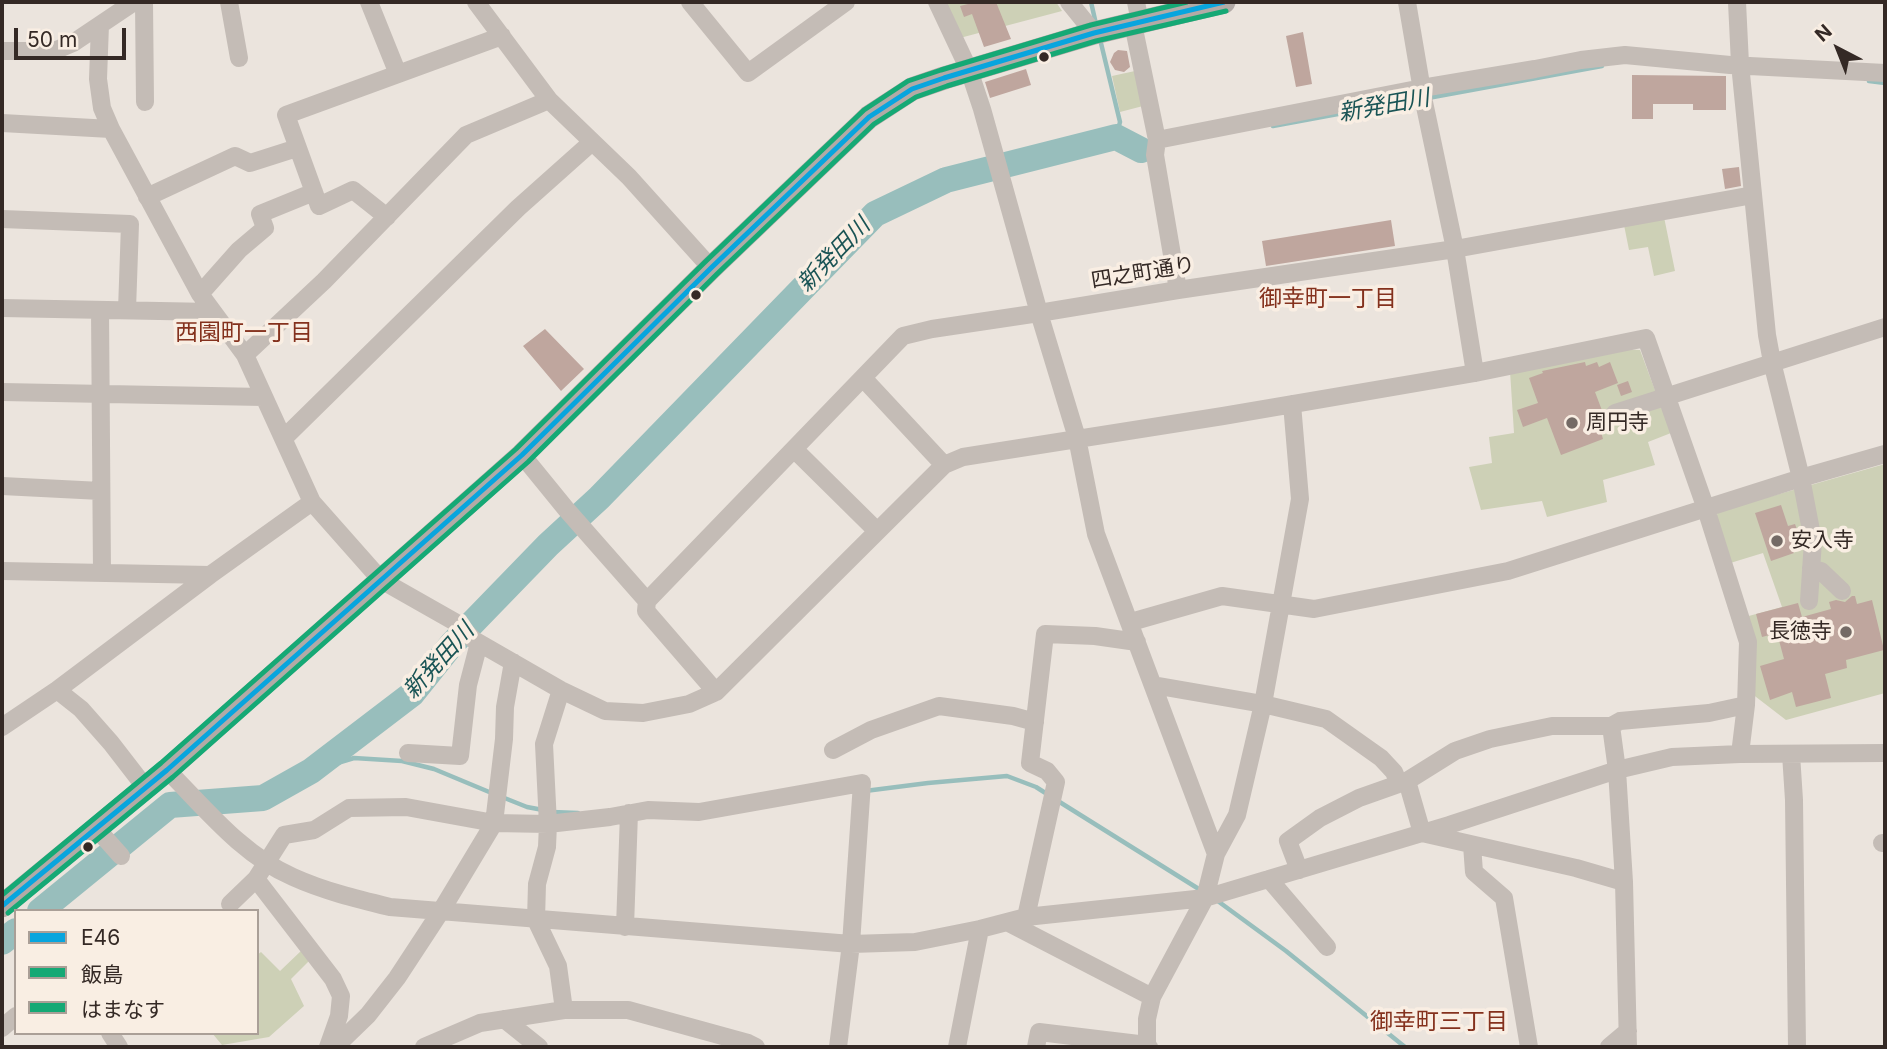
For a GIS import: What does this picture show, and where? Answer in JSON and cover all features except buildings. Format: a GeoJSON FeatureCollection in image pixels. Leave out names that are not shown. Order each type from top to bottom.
{"type":"FeatureCollection","features":[{"type":"Feature","properties":{"kind":"main road"},"geometry":{"type":"LineString","coordinates":[[8,908],[102,834],[145,787],[522,455],[869,117],[912,89],[969,70],[1094,33],[1136,16],[1224,2]]}},
{"type":"Feature","properties":{"kind":"street"},"geometry":{"type":"LineString","coordinates":[[145,2],[145,102]]}},
{"type":"Feature","properties":{"kind":"street"},"geometry":{"type":"LineString","coordinates":[[229,2],[239,58]]}},
{"type":"Feature","properties":{"kind":"street"},"geometry":{"type":"LineString","coordinates":[[369,2],[398,74]]}},
{"type":"Feature","properties":{"kind":"street"},"geometry":{"type":"LineString","coordinates":[[476,2],[549,100],[629,177],[711,268]]}},
{"type":"Feature","properties":{"kind":"street"},"geometry":{"type":"LineString","coordinates":[[690,2],[748,73],[846,2]]}},
{"type":"Feature","properties":{"kind":"street"},"geometry":{"type":"LineString","coordinates":[[937,2],[969,70],[982,109],[1076,438],[1096,534],[1216,854]]}},
{"type":"Feature","properties":{"kind":"street"},"geometry":{"type":"LineString","coordinates":[[1069,2],[1094,33]]}},
{"type":"Feature","properties":{"kind":"street"},"geometry":{"type":"LineString","coordinates":[[1407,2],[1455,249],[1475,373]]}},
{"type":"Feature","properties":{"kind":"street"},"geometry":{"type":"LineString","coordinates":[[1737,2],[1741,71],[1768,335],[1813,541],[1809,601]]}},
{"type":"Feature","properties":{"kind":"street"},"geometry":{"type":"LineString","coordinates":[[2,51],[54,51],[73,43],[126,5]]}},
{"type":"Feature","properties":{"kind":"street"},"geometry":{"type":"LineString","coordinates":[[1136,16],[1178,290]]}},
{"type":"Feature","properties":{"kind":"street"},"geometry":{"type":"LineString","coordinates":[[100,25],[98,79],[102,108],[111,129],[200,294],[245,355],[312,502],[381,580],[455,622],[476,641],[561,690],[605,711],[643,713],[689,704],[716,692],[944,465],[963,457],[1475,373],[1646,338],[1706,509],[1748,642],[1746,705],[1740,754]]}},
{"type":"Feature","properties":{"kind":"street"},"geometry":{"type":"LineString","coordinates":[[387,217],[353,190],[319,206],[286,115],[502,36]]}},
{"type":"Feature","properties":{"kind":"street"},"geometry":{"type":"LineString","coordinates":[[1156,148],[1423,95],[1535,69],[1625,55],[1741,71],[1885,73]]}},
{"type":"Feature","properties":{"kind":"street"},"geometry":{"type":"LineString","coordinates":[[245,355],[324,281],[466,135],[549,100]]}},
{"type":"Feature","properties":{"kind":"street"},"geometry":{"type":"LineString","coordinates":[[2,123],[111,129]]}},
{"type":"Feature","properties":{"kind":"street"},"geometry":{"type":"LineString","coordinates":[[284,438],[518,208],[593,142]]}},
{"type":"Feature","properties":{"kind":"street"},"geometry":{"type":"LineString","coordinates":[[148,197],[236,156],[250,163],[297,148]]}},
{"type":"Feature","properties":{"kind":"street"},"geometry":{"type":"LineString","coordinates":[[200,294],[239,250],[265,228],[260,214],[314,192]]}},
{"type":"Feature","properties":{"kind":"street","name":"四之町通り"},"geometry":{"type":"LineString","coordinates":[[647,601],[903,336],[932,328],[1455,249],[1754,195]]}},
{"type":"Feature","properties":{"kind":"street"},"geometry":{"type":"LineString","coordinates":[[2,219],[130,224],[127,310]]}},
{"type":"Feature","properties":{"kind":"street"},"geometry":{"type":"LineString","coordinates":[[2,308],[212,312]]}},
{"type":"Feature","properties":{"kind":"street"},"geometry":{"type":"LineString","coordinates":[[100,310],[102,573]]}},
{"type":"Feature","properties":{"kind":"street"},"geometry":{"type":"LineString","coordinates":[[1615,413],[1885,327]]}},
{"type":"Feature","properties":{"kind":"street"},"geometry":{"type":"LineString","coordinates":[[863,378],[944,465]]}},
{"type":"Feature","properties":{"kind":"street"},"geometry":{"type":"LineString","coordinates":[[2,393],[264,397]]}},
{"type":"Feature","properties":{"kind":"street"},"geometry":{"type":"LineString","coordinates":[[1036,1047],[1039,1031],[1148,1047],[1147,1019],[1152,997],[1205,898],[1216,854],[1237,816],[1263,704],[1300,499],[1292,404]]}},
{"type":"Feature","properties":{"kind":"street"},"geometry":{"type":"LineString","coordinates":[[795,450],[877,530]]}},
{"type":"Feature","properties":{"kind":"street"},"geometry":{"type":"LineString","coordinates":[[1131,622],[1222,596],[1314,609],[1508,571],[1885,454]]}},
{"type":"Feature","properties":{"kind":"street"},"geometry":{"type":"LineString","coordinates":[[522,455],[647,601],[646,611],[716,692]]}},
{"type":"Feature","properties":{"kind":"street"},"geometry":{"type":"LineString","coordinates":[[2,486],[102,491]]}},
{"type":"Feature","properties":{"kind":"street"},"geometry":{"type":"LineString","coordinates":[[2,727],[57,690],[312,502]]}},
{"type":"Feature","properties":{"kind":"street"},"geometry":{"type":"LineString","coordinates":[[1811,568],[1821,571],[1842,591]]}},
{"type":"Feature","properties":{"kind":"street"},"geometry":{"type":"LineString","coordinates":[[2,571],[210,575]]}},
{"type":"Feature","properties":{"kind":"street"},"geometry":{"type":"LineString","coordinates":[[1026,917],[1056,782],[1047,771],[1030,763],[1045,634],[1095,636],[1137,642]]}},
{"type":"Feature","properties":{"kind":"street"},"geometry":{"type":"LineString","coordinates":[[408,754],[460,756],[476,641]]}},
{"type":"Feature","properties":{"kind":"street"},"geometry":{"type":"LineString","coordinates":[[335,1047],[368,1015],[397,978],[494,823],[505,707],[513,662]]}},
{"type":"Feature","properties":{"kind":"street"},"geometry":{"type":"LineString","coordinates":[[1153,685],[1263,704],[1326,719],[1381,758],[1394,772],[1403,783],[1422,833]]}},
{"type":"Feature","properties":{"kind":"street"},"geometry":{"type":"LineString","coordinates":[[57,690],[81,709],[145,787]]}},
{"type":"Feature","properties":{"kind":"street"},"geometry":{"type":"LineString","coordinates":[[561,690],[544,744],[548,824],[547,847],[537,884],[537,920],[558,966],[564,1010]]}},
{"type":"Feature","properties":{"kind":"street"},"geometry":{"type":"LineString","coordinates":[[1299,870],[1288,841],[1320,818],[1359,798],[1403,783],[1455,751],[1490,739],[1552,726],[1611,726],[1620,721],[1709,713],[1746,705]]}},
{"type":"Feature","properties":{"kind":"street"},"geometry":{"type":"LineString","coordinates":[[833,750],[871,730],[939,706],[1013,716],[1035,722]]}},
{"type":"Feature","properties":{"kind":"street"},"geometry":{"type":"LineString","coordinates":[[1609,1047],[1628,1039],[1625,882],[1611,726]]}},
{"type":"Feature","properties":{"kind":"street"},"geometry":{"type":"LineString","coordinates":[[167,770],[246,848],[291,876],[334,893],[390,907],[851,944],[915,942],[1026,917],[1205,898],[1422,833],[1617,770],[1672,757],[1885,753]]}},
{"type":"Feature","properties":{"kind":"street"},"geometry":{"type":"LineString","coordinates":[[1791,754],[1797,1047]]}},
{"type":"Feature","properties":{"kind":"street"},"geometry":{"type":"LineString","coordinates":[[230,904],[256,879],[284,835],[314,830],[349,808],[406,807],[494,823],[548,824],[648,810],[699,812],[862,783],[851,944],[838,1047]]}},
{"type":"Feature","properties":{"kind":"street"},"geometry":{"type":"LineString","coordinates":[[625,927],[629,813]]}},
{"type":"Feature","properties":{"kind":"street"},"geometry":{"type":"LineString","coordinates":[[1422,833],[1576,868],[1625,882]]}},
{"type":"Feature","properties":{"kind":"street"},"geometry":{"type":"LineString","coordinates":[[102,834],[121,856]]}},
{"type":"Feature","properties":{"kind":"street"},"geometry":{"type":"LineString","coordinates":[[1472,845],[1474,872],[1504,898],[1529,1047]]}},
{"type":"Feature","properties":{"kind":"street"},"geometry":{"type":"LineString","coordinates":[[256,879],[333,979],[341,996],[339,1016],[328,1047]]}},
{"type":"Feature","properties":{"kind":"street"},"geometry":{"type":"LineString","coordinates":[[1269,879],[1326,947]]}},
{"type":"Feature","properties":{"kind":"street"},"geometry":{"type":"LineString","coordinates":[[1007,922],[1152,997]]}},
{"type":"Feature","properties":{"kind":"street"},"geometry":{"type":"LineString","coordinates":[[957,1047],[980,929]]}},
{"type":"Feature","properties":{"kind":"street"},"geometry":{"type":"LineString","coordinates":[[424,1047],[480,1023],[564,1010],[628,1010],[757,1047]]}},
{"type":"Feature","properties":{"kind":"street"},"geometry":{"type":"LineString","coordinates":[[504,1019],[540,1047]]}},
{"type":"Feature","properties":{"kind":"green space"},"geometry":{"type":"Polygon","coordinates":[[[942,2],[1056,2],[1062,11],[956,39],[942,2]]]}},
{"type":"Feature","properties":{"kind":"green space"},"geometry":{"type":"Polygon","coordinates":[[[1135,71],[1143,106],[1120,112],[1112,76],[1135,71]]]}},
{"type":"Feature","properties":{"kind":"green space"},"geometry":{"type":"Polygon","coordinates":[[[1664,217],[1675,271],[1654,276],[1648,247],[1629,250],[1624,225],[1664,217]]]}},
{"type":"Feature","properties":{"kind":"green space"},"geometry":{"type":"Polygon","coordinates":[[[1620,349],[1640,350],[1671,433],[1648,442],[1655,465],[1603,480],[1607,502],[1547,517],[1542,501],[1481,510],[1469,467],[1492,463],[1489,437],[1514,433],[1510,371],[1620,349]]]}},
{"type":"Feature","properties":{"kind":"green space"},"geometry":{"type":"Polygon","coordinates":[[[1885,464],[1885,693],[1786,720],[1747,690],[1745,617],[1782,607],[1763,553],[1727,564],[1714,520],[1719,511],[1885,464]]]}},
{"type":"Feature","properties":{"kind":"green space"},"geometry":{"type":"Polygon","coordinates":[[[302,950],[311,959],[291,979],[304,1006],[269,1037],[222,1045],[214,1035],[259,1035],[259,954],[261,952],[280,971],[302,950]]]}},
{"type":"Feature","properties":{"kind":"waterway"},"geometry":{"type":"LineString","coordinates":[[1091,2],[1096,24]]}},
{"type":"Feature","properties":{"kind":"waterway"},"geometry":{"type":"LineString","coordinates":[[1100,39],[1120,122],[1116,137]]}},
{"type":"Feature","properties":{"kind":"waterway","name":"新発田川"},"geometry":{"type":"LineString","coordinates":[[1428,98],[1602,66]]}},
{"type":"Feature","properties":{"kind":"waterway","name":"新発田川"},"geometry":{"type":"LineString","coordinates":[[1869,81],[1885,83]]}},
{"type":"Feature","properties":{"kind":"waterway","name":"新発田川"},"geometry":{"type":"LineString","coordinates":[[1273,126],[1419,99]]}},
{"type":"Feature","properties":{"kind":"waterway","name":"新発田川"},"geometry":{"type":"LineString","coordinates":[[42,909],[170,805],[263,798],[311,771],[412,694],[452,644],[548,545],[599,498],[875,214],[946,180],[1116,137],[1141,150]]}},
{"type":"Feature","properties":{"kind":"waterway","name":"新発田川"},"geometry":{"type":"LineString","coordinates":[[1141,150],[1151,148]]}},
{"type":"Feature","properties":{"kind":"waterway"},"geometry":{"type":"LineString","coordinates":[[311,771],[354,758],[402,761],[434,769],[494,794]]}},
{"type":"Feature","properties":{"kind":"waterway"},"geometry":{"type":"LineString","coordinates":[[865,791],[1007,776],[1047,794]]}},
{"type":"Feature","properties":{"kind":"waterway"},"geometry":{"type":"LineString","coordinates":[[502,797],[543,810]]}},
{"type":"Feature","properties":{"kind":"waterway"},"geometry":{"type":"LineString","coordinates":[[1058,801],[1202,891]]}},
{"type":"Feature","properties":{"kind":"waterway"},"geometry":{"type":"LineString","coordinates":[[552,812],[578,813]]}},
{"type":"Feature","properties":{"kind":"waterway"},"geometry":{"type":"LineString","coordinates":[[1215,899],[1286,951],[1405,1047]]}},
{"type":"Feature","properties":{"kind":"waterway","name":"新発田川"},"geometry":{"type":"LineString","coordinates":[[2,942],[14,933]]}},
{"type":"Feature","properties":{"kind":"transit line","name":"はまなす"},"geometry":{"type":"LineString","coordinates":[[2,895],[161,763],[516,449],[864,110],[908,81],[1091,25],[1187,2]]}},
{"type":"Feature","properties":{"kind":"transit line","name":"E46"},"geometry":{"type":"LineString","coordinates":[[2,906],[167,770],[522,455],[869,117],[912,89],[944,78],[1094,33],[1224,2]]}},
{"type":"Feature","properties":{"kind":"transit line","name":"飯島"},"geometry":{"type":"LineString","coordinates":[[8,913],[173,777],[528,462],[717,274],[874,124],[916,97],[947,86],[1096,41],[1226,11]]}},
{"type":"Feature","properties":{"kind":"place","name":"周円寺"},"geometry":{"type":"Point","coordinates":[1572,423]}},
{"type":"Feature","properties":{"kind":"place","name":"安入寺"},"geometry":{"type":"Point","coordinates":[1777,541]}},
{"type":"Feature","properties":{"kind":"place","name":"長徳寺"},"geometry":{"type":"Point","coordinates":[1846,632]}},
{"type":"Feature","properties":{"kind":"district","name":"御幸町一丁目"},"geometry":{"type":"Point","coordinates":[1328,299]}},
{"type":"Feature","properties":{"kind":"district","name":"西園町一丁目"},"geometry":{"type":"Point","coordinates":[244,333]}},
{"type":"Feature","properties":{"kind":"district","name":"御幸町三丁目"},"geometry":{"type":"Point","coordinates":[1439,1022]}}]}
